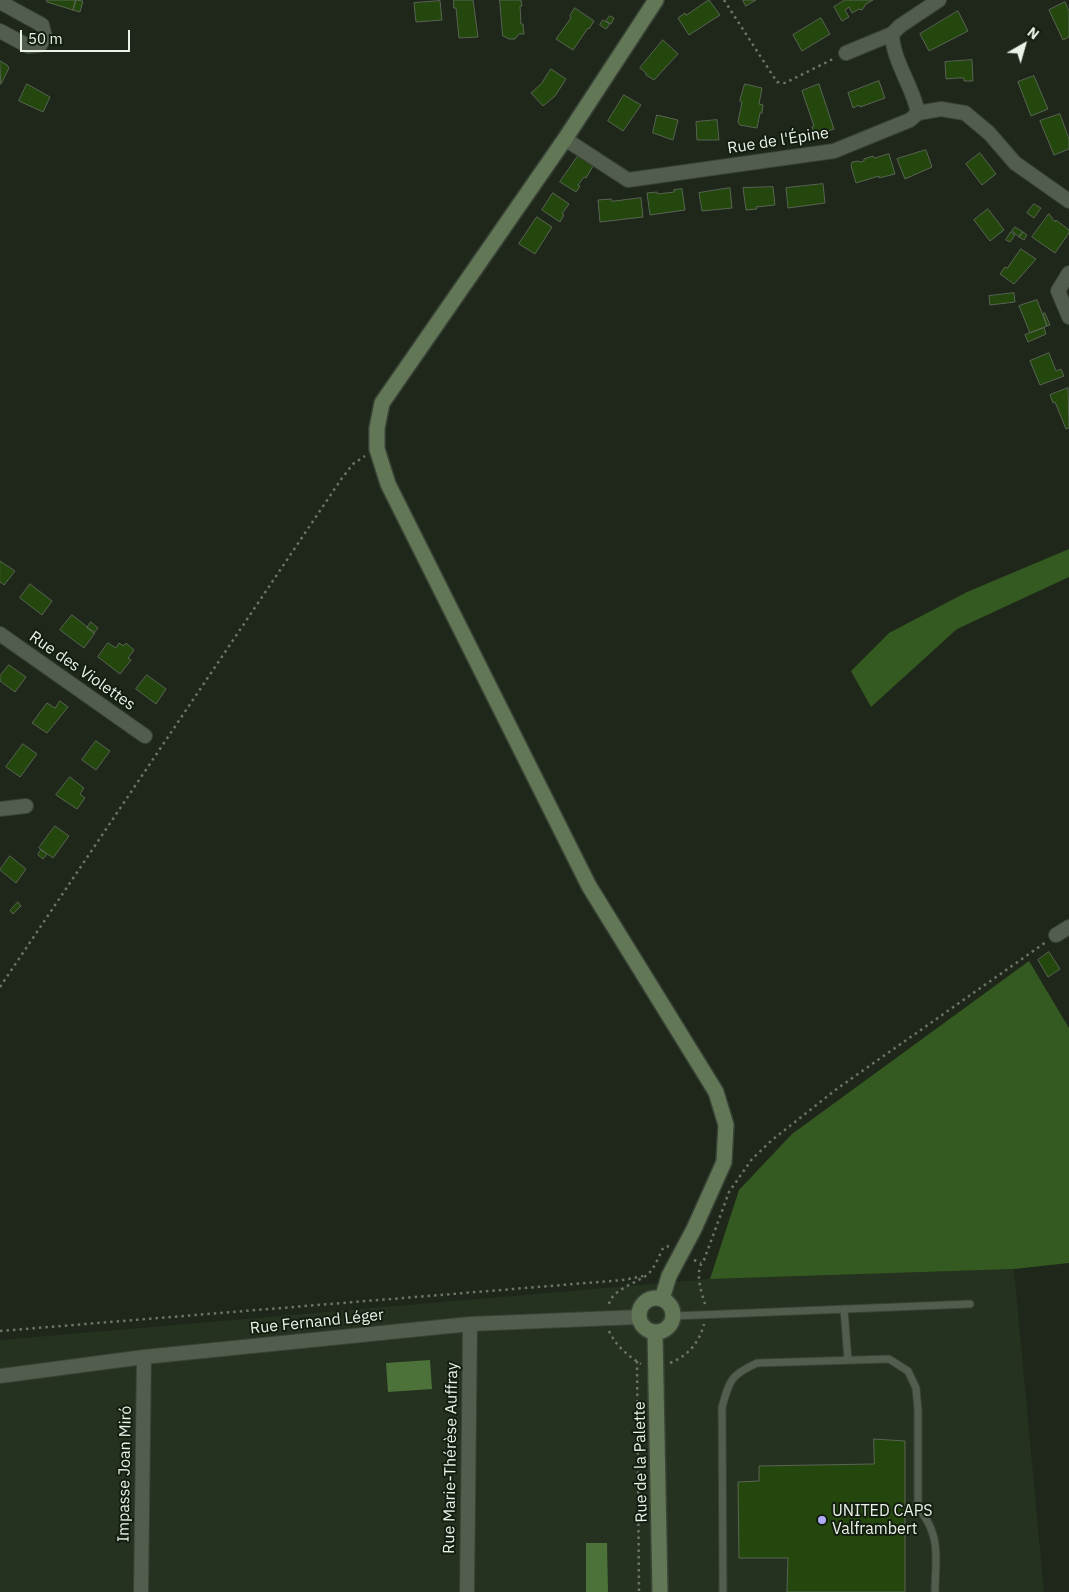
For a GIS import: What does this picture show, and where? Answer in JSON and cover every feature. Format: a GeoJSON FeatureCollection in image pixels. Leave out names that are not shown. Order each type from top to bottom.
{"type":"FeatureCollection","features":[{"type":"Feature","properties":{"kind":"street"},"geometry":{"type":"LineString","coordinates":[[656,0],[565,139],[382,403],[376,428],[377,449],[388,484],[589,886],[716,1092],[726,1126],[724,1162],[694,1230],[670,1276],[662,1299]]}},
{"type":"Feature","properties":{"kind":"street"},"geometry":{"type":"LineString","coordinates":[[846,53],[892,34],[900,26],[939,0]]}},
{"type":"Feature","properties":{"kind":"street"},"geometry":{"type":"LineString","coordinates":[[0,2],[42,25],[45,37],[40,45],[28,46],[0,31]]}},
{"type":"Feature","properties":{"kind":"street"},"geometry":{"type":"LineString","coordinates":[[892,34],[892,45],[916,103],[918,113],[941,109],[965,113],[990,133],[1015,163],[1069,201]]}},
{"type":"Feature","properties":{"kind":"street","name":"Rue de l'Épine"},"geometry":{"type":"LineString","coordinates":[[565,139],[628,180],[834,151],[910,120],[918,113]]}},
{"type":"Feature","properties":{"kind":"street"},"geometry":{"type":"LineString","coordinates":[[1069,273],[1058,291],[1069,317]]}},
{"type":"Feature","properties":{"kind":"street","name":"Rue des Violettes"},"geometry":{"type":"LineString","coordinates":[[0,634],[145,736]]}},
{"type":"Feature","properties":{"kind":"street"},"geometry":{"type":"LineString","coordinates":[[0,809],[26,806]]}},
{"type":"Feature","properties":{"kind":"street"},"geometry":{"type":"LineString","coordinates":[[1056,935],[1069,927]]}},
{"type":"Feature","properties":{"kind":"street"},"geometry":{"type":"LineString","coordinates":[[656,1298],[662,1299],[671,1305],[674,1316],[670,1326],[655,1332],[645,1328],[640,1312],[646,1302],[656,1298]]}},
{"type":"Feature","properties":{"kind":"street","name":"Rue Fernand Léger"},"geometry":{"type":"LineString","coordinates":[[0,1376],[144,1357],[470,1324],[640,1317]]}},
{"type":"Feature","properties":{"kind":"street","name":"Rue Marie-Thérèse Auffray"},"geometry":{"type":"LineString","coordinates":[[468,1592],[470,1324]]}},
{"type":"Feature","properties":{"kind":"street","name":"Rue de la Palette"},"geometry":{"type":"LineString","coordinates":[[655,1332],[660,1592]]}},
{"type":"Feature","properties":{"kind":"street","name":"Impasse Joan Miró"},"geometry":{"type":"LineString","coordinates":[[141,1592],[144,1357]]}},
{"type":"Feature","properties":{"kind":"lane"},"geometry":{"type":"LineString","coordinates":[[674,1316],[970,1304]]}},
{"type":"Feature","properties":{"kind":"lane"},"geometry":{"type":"LineString","coordinates":[[844,1309],[848,1360]]}},
{"type":"Feature","properties":{"kind":"lane"},"geometry":{"type":"LineString","coordinates":[[723,1592],[722,1407],[728,1386],[738,1372],[758,1363],[889,1359],[908,1371],[916,1388],[918,1410],[918,1504],[922,1515],[931,1527],[935,1540],[935,1592]]}},
{"type":"Feature","properties":{"kind":"path"},"geometry":{"type":"LineString","coordinates":[[724,0],[777,82],[785,83],[846,53]]}},
{"type":"Feature","properties":{"kind":"path"},"geometry":{"type":"LineString","coordinates":[[0,987],[342,478],[353,464],[377,449]]}},
{"type":"Feature","properties":{"kind":"path"},"geometry":{"type":"LineString","coordinates":[[657,1369],[691,1351],[702,1334],[705,1303],[699,1289],[701,1263],[704,1260],[729,1192],[752,1159],[772,1140],[838,1088],[1056,935]]}},
{"type":"Feature","properties":{"kind":"path"},"geometry":{"type":"LineString","coordinates":[[0,1331],[623,1280],[644,1276]]}},
{"type":"Feature","properties":{"kind":"path"},"geometry":{"type":"LineString","coordinates":[[637,1361],[639,1592]]}},
{"type":"Feature","properties":{"kind":"shaded area"},"geometry":{"type":"Polygon","coordinates":[[[1069,549],[1069,577],[957,629],[871,707],[851,671],[889,633],[967,592],[1069,549]]]}},
{"type":"Feature","properties":{"kind":"shaded area"},"geometry":{"type":"Polygon","coordinates":[[[1029,961],[1069,1028],[1069,1263],[1014,1269],[710,1279],[739,1190],[792,1134],[1029,961]]]}},
{"type":"Feature","properties":{"kind":"shaded area"},"geometry":{"type":"Polygon","coordinates":[[[1014,1269],[1044,1592],[0,1592],[0,1340],[710,1279],[1014,1269]]]}},
{"type":"Feature","properties":{"kind":"shaded area"},"geometry":{"type":"Polygon","coordinates":[[[430,1360],[432,1389],[388,1392],[386,1363],[430,1360]]]}},
{"type":"Feature","properties":{"kind":"shaded area"},"geometry":{"type":"Polygon","coordinates":[[[586,1543],[607,1543],[608,1592],[586,1592],[586,1543]]]}},
{"type":"Feature","properties":{"kind":"building"},"geometry":{"type":"Polygon","coordinates":[[[47,0],[76,0],[73,10],[47,2],[47,0]]]}},
{"type":"Feature","properties":{"kind":"building"},"geometry":{"type":"Polygon","coordinates":[[[76,0],[83,1],[80,12],[73,10],[76,0]]]}},
{"type":"Feature","properties":{"kind":"building"},"geometry":{"type":"Polygon","coordinates":[[[454,0],[473,0],[478,37],[459,38],[454,0]]]}},
{"type":"Feature","properties":{"kind":"building"},"geometry":{"type":"Polygon","coordinates":[[[500,0],[521,0],[521,24],[523,24],[524,34],[519,34],[515,39],[503,36],[500,0]]]}},
{"type":"Feature","properties":{"kind":"building"},"geometry":{"type":"Polygon","coordinates":[[[709,0],[720,15],[689,35],[678,18],[709,0]]]}},
{"type":"Feature","properties":{"kind":"building"},"geometry":{"type":"Polygon","coordinates":[[[743,0],[756,0],[746,6],[743,0]]]}},
{"type":"Feature","properties":{"kind":"building"},"geometry":{"type":"Polygon","coordinates":[[[845,0],[873,0],[866,4],[862,10],[859,9],[852,13],[849,7],[845,10],[849,17],[842,21],[834,7],[845,0]]]}},
{"type":"Feature","properties":{"kind":"building"},"geometry":{"type":"Polygon","coordinates":[[[440,1],[442,20],[416,22],[414,3],[440,1]]]}},
{"type":"Feature","properties":{"kind":"building"},"geometry":{"type":"Polygon","coordinates":[[[1065,2],[1069,11],[1069,37],[1063,40],[1049,10],[1065,2]]]}},
{"type":"Feature","properties":{"kind":"building"},"geometry":{"type":"Polygon","coordinates":[[[575,8],[594,21],[573,50],[556,39],[571,18],[570,16],[575,8]]]}},
{"type":"Feature","properties":{"kind":"building"},"geometry":{"type":"Polygon","coordinates":[[[958,11],[968,31],[929,51],[920,34],[958,11]]]}},
{"type":"Feature","properties":{"kind":"building"},"geometry":{"type":"Polygon","coordinates":[[[610,16],[614,18],[611,24],[606,21],[610,16]]]}},
{"type":"Feature","properties":{"kind":"building"},"geometry":{"type":"Polygon","coordinates":[[[821,18],[830,34],[802,51],[793,35],[821,18]]]}},
{"type":"Feature","properties":{"kind":"building"},"geometry":{"type":"Polygon","coordinates":[[[603,20],[610,24],[606,29],[600,25],[603,20]]]}},
{"type":"Feature","properties":{"kind":"building"},"geometry":{"type":"Polygon","coordinates":[[[663,40],[678,54],[654,80],[640,68],[663,40]]]}},
{"type":"Feature","properties":{"kind":"building"},"geometry":{"type":"Polygon","coordinates":[[[972,60],[973,81],[964,81],[964,78],[946,79],[945,62],[972,60]]]}},
{"type":"Feature","properties":{"kind":"building"},"geometry":{"type":"Polygon","coordinates":[[[0,61],[9,68],[1,84],[0,61]]]}},
{"type":"Feature","properties":{"kind":"building"},"geometry":{"type":"Polygon","coordinates":[[[551,69],[566,79],[555,96],[543,106],[531,93],[541,84],[551,69]]]}},
{"type":"Feature","properties":{"kind":"building"},"geometry":{"type":"Polygon","coordinates":[[[1034,76],[1048,109],[1031,116],[1018,82],[1034,76]]]}},
{"type":"Feature","properties":{"kind":"building"},"geometry":{"type":"Polygon","coordinates":[[[879,81],[885,98],[853,108],[848,93],[879,81]]]}},
{"type":"Feature","properties":{"kind":"building"},"geometry":{"type":"Polygon","coordinates":[[[27,84],[50,97],[43,112],[19,101],[27,84]]]}},
{"type":"Feature","properties":{"kind":"building"},"geometry":{"type":"Polygon","coordinates":[[[745,84],[762,88],[759,104],[763,105],[762,113],[760,113],[757,128],[740,125],[738,122],[742,102],[740,101],[745,84]]]}},
{"type":"Feature","properties":{"kind":"building"},"geometry":{"type":"Polygon","coordinates":[[[819,84],[834,129],[815,136],[812,127],[814,126],[802,91],[819,84]]]}},
{"type":"Feature","properties":{"kind":"building"},"geometry":{"type":"Polygon","coordinates":[[[624,95],[641,105],[623,131],[608,121],[624,95]]]}},
{"type":"Feature","properties":{"kind":"building"},"geometry":{"type":"Polygon","coordinates":[[[1060,114],[1069,139],[1069,149],[1054,155],[1040,121],[1060,114]]]}},
{"type":"Feature","properties":{"kind":"building"},"geometry":{"type":"Polygon","coordinates":[[[657,115],[678,120],[673,140],[653,133],[657,115]]]}},
{"type":"Feature","properties":{"kind":"building"},"geometry":{"type":"Polygon","coordinates":[[[717,120],[719,140],[697,140],[696,122],[717,120]]]}},
{"type":"Feature","properties":{"kind":"building"},"geometry":{"type":"Polygon","coordinates":[[[926,150],[932,167],[905,179],[897,159],[926,150]]]}},
{"type":"Feature","properties":{"kind":"building"},"geometry":{"type":"Polygon","coordinates":[[[980,153],[996,174],[982,185],[966,164],[980,153]]]}},
{"type":"Feature","properties":{"kind":"building"},"geometry":{"type":"Polygon","coordinates":[[[889,154],[895,174],[879,178],[879,176],[856,183],[851,166],[852,162],[860,162],[873,156],[874,158],[889,154]]]}},
{"type":"Feature","properties":{"kind":"building"},"geometry":{"type":"Polygon","coordinates":[[[578,156],[593,166],[586,178],[584,177],[578,185],[580,186],[576,192],[560,182],[578,156]]]}},
{"type":"Feature","properties":{"kind":"building"},"geometry":{"type":"Polygon","coordinates":[[[823,184],[825,203],[788,208],[786,188],[823,184]]]}},
{"type":"Feature","properties":{"kind":"building"},"geometry":{"type":"Polygon","coordinates":[[[773,187],[775,205],[746,210],[743,188],[773,187]]]}},
{"type":"Feature","properties":{"kind":"building"},"geometry":{"type":"Polygon","coordinates":[[[730,188],[732,208],[702,211],[699,193],[730,188]]]}},
{"type":"Feature","properties":{"kind":"building"},"geometry":{"type":"Polygon","coordinates":[[[682,189],[685,210],[650,215],[647,193],[657,192],[658,194],[682,189]]]}},
{"type":"Feature","properties":{"kind":"building"},"geometry":{"type":"Polygon","coordinates":[[[553,193],[569,204],[562,214],[564,215],[560,222],[542,210],[553,193]]]}},
{"type":"Feature","properties":{"kind":"building"},"geometry":{"type":"Polygon","coordinates":[[[641,198],[643,217],[600,222],[598,200],[611,199],[612,201],[641,198]]]}},
{"type":"Feature","properties":{"kind":"building"},"geometry":{"type":"Polygon","coordinates":[[[1034,204],[1041,208],[1034,218],[1027,213],[1034,204]]]}},
{"type":"Feature","properties":{"kind":"building"},"geometry":{"type":"Polygon","coordinates":[[[988,209],[1004,230],[990,241],[974,220],[988,209]]]}},
{"type":"Feature","properties":{"kind":"building"},"geometry":{"type":"Polygon","coordinates":[[[1049,214],[1055,222],[1056,220],[1069,230],[1069,233],[1055,253],[1032,237],[1049,214]]]}},
{"type":"Feature","properties":{"kind":"building"},"geometry":{"type":"Polygon","coordinates":[[[537,217],[552,227],[535,254],[519,244],[537,217]]]}},
{"type":"Feature","properties":{"kind":"building"},"geometry":{"type":"Polygon","coordinates":[[[1015,227],[1023,232],[1019,237],[1012,231],[1015,227]]]}},
{"type":"Feature","properties":{"kind":"building"},"geometry":{"type":"Polygon","coordinates":[[[1011,232],[1015,235],[1010,242],[1006,240],[1011,232]]]}},
{"type":"Feature","properties":{"kind":"building"},"geometry":{"type":"Polygon","coordinates":[[[1023,232],[1027,235],[1024,240],[1019,237],[1023,232]]]}},
{"type":"Feature","properties":{"kind":"building"},"geometry":{"type":"Polygon","coordinates":[[[1021,249],[1036,259],[1014,284],[1000,274],[1005,267],[1007,268],[1021,249]]]}},
{"type":"Feature","properties":{"kind":"building"},"geometry":{"type":"Polygon","coordinates":[[[1014,293],[1015,302],[990,305],[989,296],[1014,293]]]}},
{"type":"Feature","properties":{"kind":"building"},"geometry":{"type":"Polygon","coordinates":[[[1037,300],[1047,326],[1030,333],[1019,306],[1037,300]]]}},
{"type":"Feature","properties":{"kind":"building"},"geometry":{"type":"Polygon","coordinates":[[[1045,313],[1050,325],[1047,326],[1043,314],[1045,313]]]}},
{"type":"Feature","properties":{"kind":"building"},"geometry":{"type":"Polygon","coordinates":[[[1044,328],[1046,334],[1028,342],[1025,335],[1044,328]]]}},
{"type":"Feature","properties":{"kind":"building"},"geometry":{"type":"Polygon","coordinates":[[[1049,353],[1056,371],[1061,369],[1064,376],[1040,385],[1030,361],[1049,353]]]}},
{"type":"Feature","properties":{"kind":"building"},"geometry":{"type":"Polygon","coordinates":[[[1068,388],[1069,428],[1066,429],[1055,402],[1053,403],[1050,395],[1068,388]]]}},
{"type":"Feature","properties":{"kind":"building"},"geometry":{"type":"Polygon","coordinates":[[[0,561],[15,571],[4,585],[0,582],[0,561]]]}},
{"type":"Feature","properties":{"kind":"building"},"geometry":{"type":"Polygon","coordinates":[[[30,584],[52,601],[42,615],[20,598],[30,584]]]}},
{"type":"Feature","properties":{"kind":"building"},"geometry":{"type":"Polygon","coordinates":[[[72,615],[95,633],[84,648],[60,630],[72,615]]]}},
{"type":"Feature","properties":{"kind":"building"},"geometry":{"type":"Polygon","coordinates":[[[91,622],[98,628],[94,633],[87,628],[91,622]]]}},
{"type":"Feature","properties":{"kind":"building"},"geometry":{"type":"Polygon","coordinates":[[[108,643],[116,648],[119,643],[124,646],[126,643],[134,650],[128,658],[131,660],[120,674],[98,657],[108,643]]]}},
{"type":"Feature","properties":{"kind":"building"},"geometry":{"type":"Polygon","coordinates":[[[9,665],[26,677],[15,692],[0,681],[0,676],[9,665]]]}},
{"type":"Feature","properties":{"kind":"building"},"geometry":{"type":"Polygon","coordinates":[[[147,675],[166,689],[156,704],[136,689],[147,675]]]}},
{"type":"Feature","properties":{"kind":"building"},"geometry":{"type":"Polygon","coordinates":[[[60,701],[68,707],[47,733],[32,723],[47,703],[55,708],[60,701]]]}},
{"type":"Feature","properties":{"kind":"building"},"geometry":{"type":"Polygon","coordinates":[[[96,741],[110,751],[96,770],[82,760],[96,741]]]}},
{"type":"Feature","properties":{"kind":"building"},"geometry":{"type":"Polygon","coordinates":[[[23,744],[37,754],[20,777],[6,767],[23,744]]]}},
{"type":"Feature","properties":{"kind":"building"},"geometry":{"type":"Polygon","coordinates":[[[70,777],[84,788],[80,794],[85,798],[77,809],[56,795],[70,777]]]}},
{"type":"Feature","properties":{"kind":"building"},"geometry":{"type":"Polygon","coordinates":[[[55,826],[69,836],[53,858],[39,848],[55,826]]]}},
{"type":"Feature","properties":{"kind":"building"},"geometry":{"type":"Polygon","coordinates":[[[41,850],[47,854],[43,859],[38,855],[41,850]]]}},
{"type":"Feature","properties":{"kind":"building"},"geometry":{"type":"Polygon","coordinates":[[[10,856],[26,869],[16,883],[0,870],[10,856]]]}},
{"type":"Feature","properties":{"kind":"building"},"geometry":{"type":"Polygon","coordinates":[[[18,902],[21,906],[13,914],[10,911],[18,902]]]}},
{"type":"Feature","properties":{"kind":"building"},"geometry":{"type":"Polygon","coordinates":[[[1049,952],[1060,969],[1048,977],[1038,960],[1049,952]]]}},
{"type":"Feature","properties":{"kind":"building","name":"UNITED CAPS Valframbert"},"geometry":{"type":"Polygon","coordinates":[[[874,1439],[905,1441],[905,1592],[787,1592],[788,1558],[739,1558],[738,1482],[759,1481],[759,1466],[874,1464],[874,1439]]]}},
{"type":"Feature","properties":{"kind":"place","name":"UNITED CAPS Valframbert"},"geometry":{"type":"Point","coordinates":[822,1520]}}]}
